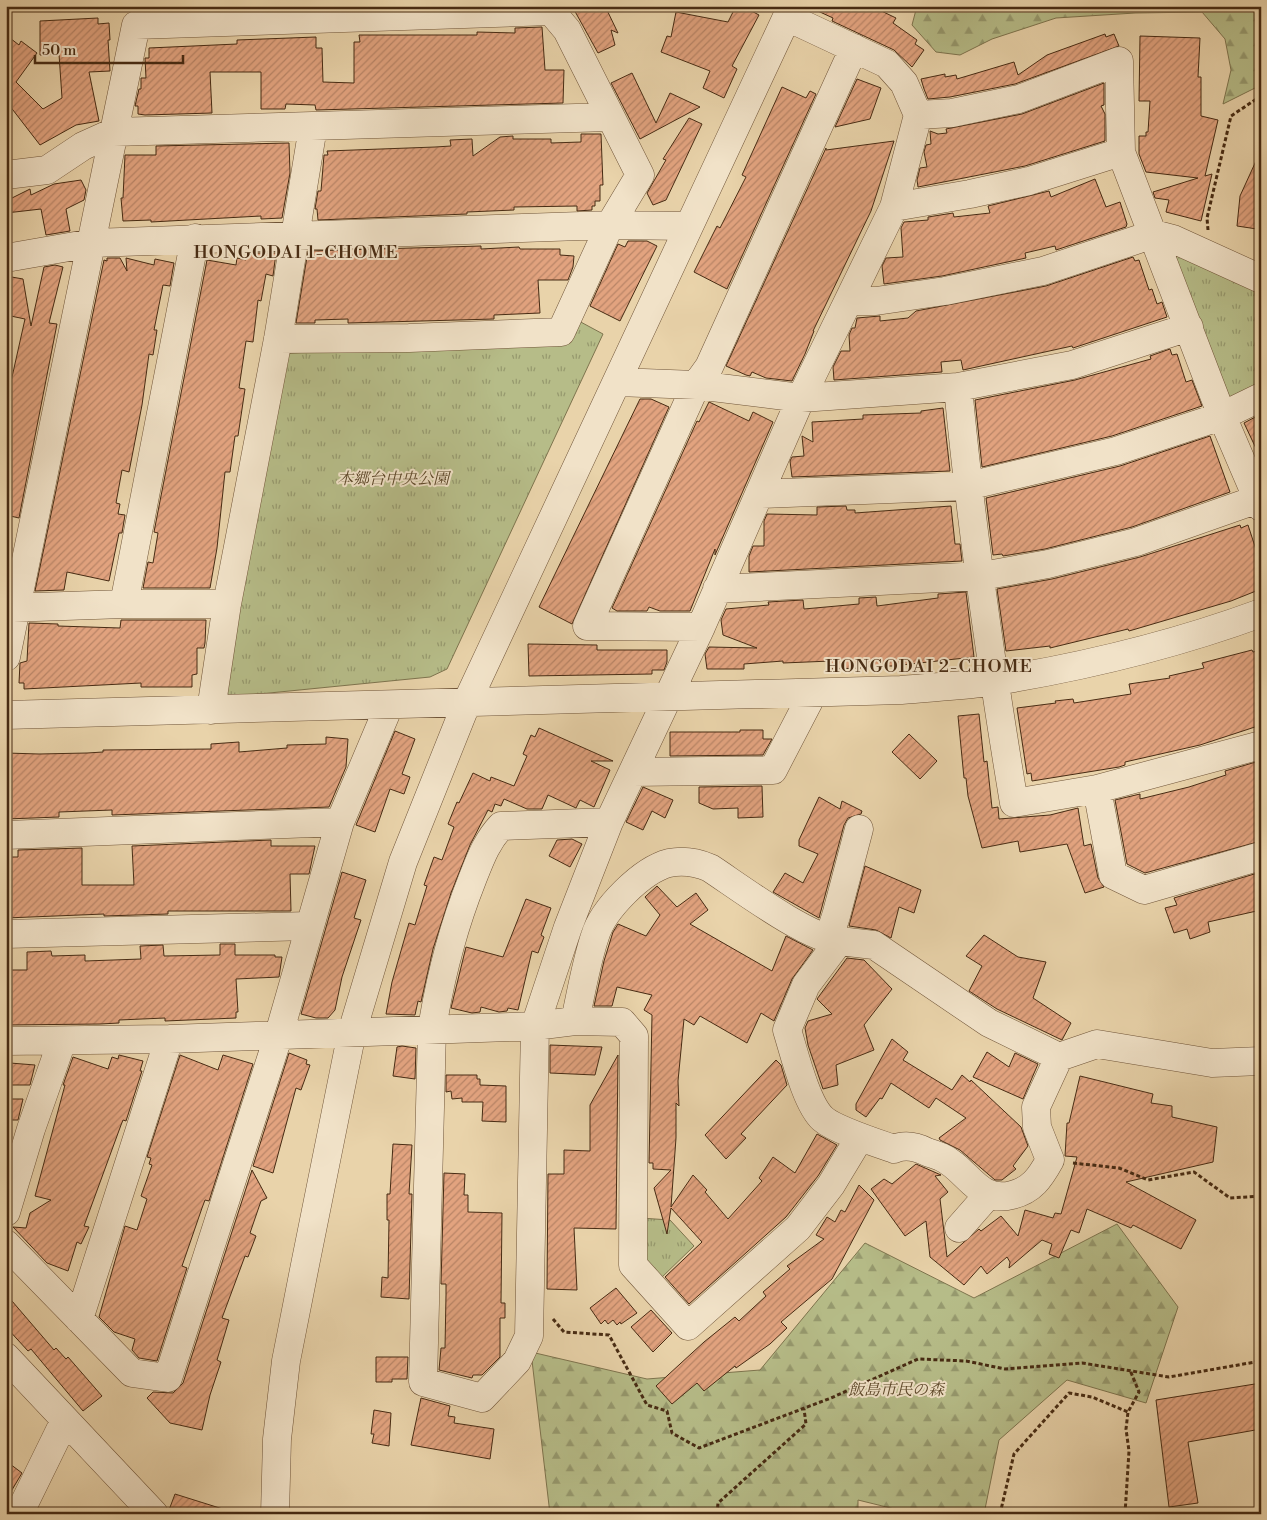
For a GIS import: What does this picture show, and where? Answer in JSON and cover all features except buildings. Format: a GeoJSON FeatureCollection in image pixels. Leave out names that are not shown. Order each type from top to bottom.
{"type":"FeatureCollection","features":[{"type":"Feature","properties":{"kind":"street"},"geometry":{"type":"LineString","coordinates":[[6,657],[11,608],[92,242],[136,25],[452,10],[553,8],[567,30],[640,175],[610,225],[560,332],[409,338],[278,339]]}},
{"type":"Feature","properties":{"kind":"street"},"geometry":{"type":"LineString","coordinates":[[276,1514],[277,1439],[286,1361],[352,1032],[403,862],[467,702],[790,12],[887,64],[904,83],[918,116],[894,207],[801,398],[701,626],[609,822],[568,927],[535,1026],[529,1336],[517,1360],[482,1398],[423,1382],[432,1029],[438,990],[458,917],[488,839],[501,826],[609,822]]}},
{"type":"Feature","properties":{"kind":"street"},"geometry":{"type":"LineString","coordinates":[[701,626],[587,626],[696,385],[713,358],[854,48]]}},
{"type":"Feature","properties":{"kind":"street"},"geometry":{"type":"LineString","coordinates":[[717,589],[982,576],[1048,564],[1136,542],[1260,501],[1222,416],[1154,234],[1147,221],[1121,152],[1119,61],[1018,99],[952,113],[918,116]]}},
{"type":"Feature","properties":{"kind":"street"},"geometry":{"type":"LineString","coordinates":[[6,151],[16,174],[47,170],[83,146],[114,132],[610,117]]}},
{"type":"Feature","properties":{"kind":"street"},"geometry":{"type":"LineString","coordinates":[[211,710],[227,604],[278,339],[313,127]]}},
{"type":"Feature","properties":{"kind":"street"},"geometry":{"type":"LineString","coordinates":[[894,207],[970,194],[1028,181],[1121,152]]}},
{"type":"Feature","properties":{"kind":"street"},"geometry":{"type":"LineString","coordinates":[[6,258],[92,242],[610,225],[689,226]]}},
{"type":"Feature","properties":{"kind":"street"},"geometry":{"type":"LineString","coordinates":[[849,301],[876,301],[945,291],[1043,271],[1154,234],[1173,239],[1261,279]]}},
{"type":"Feature","properties":{"kind":"street"},"geometry":{"type":"LineString","coordinates":[[124,604],[195,238]]}},
{"type":"Feature","properties":{"kind":"street"},"geometry":{"type":"LineString","coordinates":[[617,382],[696,385],[801,398],[958,387],[1072,365],[1189,327]]}},
{"type":"Feature","properties":{"kind":"street"},"geometry":{"type":"LineString","coordinates":[[958,387],[968,486],[982,576],[994,681],[1014,803],[1097,789],[1261,744]]}},
{"type":"Feature","properties":{"kind":"street"},"geometry":{"type":"LineString","coordinates":[[759,494],[968,486],[1116,451],[1222,416],[1261,397]]}},
{"type":"Feature","properties":{"kind":"street"},"geometry":{"type":"LineString","coordinates":[[11,608],[124,604],[227,604]]}},
{"type":"Feature","properties":{"kind":"street"},"geometry":{"type":"LineString","coordinates":[[6,715],[389,706],[467,702],[667,699],[901,690],[994,681],[1117,658],[1201,635],[1261,613]]}},
{"type":"Feature","properties":{"kind":"street"},"geometry":{"type":"LineString","coordinates":[[633,772],[773,770],[813,693]]}},
{"type":"Feature","properties":{"kind":"street"},"geometry":{"type":"LineString","coordinates":[[6,1244],[132,1374],[168,1378],[279,1034],[308,926],[340,822],[389,706]]}},
{"type":"Feature","properties":{"kind":"street"},"geometry":{"type":"LineString","coordinates":[[1097,789],[1114,875],[1144,890],[1261,856]]}},
{"type":"Feature","properties":{"kind":"street"},"geometry":{"type":"LineString","coordinates":[[6,835],[340,822]]}},
{"type":"Feature","properties":{"kind":"street"},"geometry":{"type":"LineString","coordinates":[[859,829],[836,916],[833,940],[806,985],[787,1030],[808,1095],[823,1119],[860,1137],[894,1149],[901,1146],[918,1147],[942,1157],[988,1195],[1005,1197],[1022,1193],[1038,1182],[1050,1160],[1037,1127],[1036,1107],[1060,1057]]}},
{"type":"Feature","properties":{"kind":"street"},"geometry":{"type":"LineString","coordinates":[[575,1021],[595,934],[613,904],[652,870],[668,864],[694,862],[710,868],[799,925],[833,940],[874,946],[989,1023],[1060,1057],[1097,1044],[1212,1063],[1261,1061]]}},
{"type":"Feature","properties":{"kind":"street"},"geometry":{"type":"LineString","coordinates":[[6,934],[308,926]]}},
{"type":"Feature","properties":{"kind":"street"},"geometry":{"type":"LineString","coordinates":[[6,1041],[169,1038],[535,1026],[575,1021],[622,1022],[634,1036],[633,1265],[688,1326],[798,1228],[831,1185],[860,1137]]}},
{"type":"Feature","properties":{"kind":"street"},"geometry":{"type":"LineString","coordinates":[[79,1318],[169,1038]]}},
{"type":"Feature","properties":{"kind":"street"},"geometry":{"type":"LineString","coordinates":[[6,1212],[18,1130],[62,1041]]}},
{"type":"Feature","properties":{"kind":"street"},"geometry":{"type":"LineString","coordinates":[[959,1228],[988,1195]]}},
{"type":"Feature","properties":{"kind":"street"},"geometry":{"type":"LineString","coordinates":[[9,1364],[154,1514]]}},
{"type":"Feature","properties":{"kind":"street"},"geometry":{"type":"LineString","coordinates":[[19,1514],[65,1420]]}},
{"type":"Feature","properties":{"kind":"path"},"geometry":{"type":"LineString","coordinates":[[1210,255],[1207,218],[1231,116],[1261,96]]}},
{"type":"Feature","properties":{"kind":"path"},"geometry":{"type":"LineString","coordinates":[[1050,1160],[1119,1168],[1148,1180],[1194,1172],[1230,1198],[1261,1196]]}},
{"type":"Feature","properties":{"kind":"path"},"geometry":{"type":"LineString","coordinates":[[530,1297],[538,1298],[564,1332],[609,1335],[647,1405],[667,1411],[672,1433],[699,1448],[804,1408],[918,1359],[966,1361],[1005,1369],[1082,1363],[1130,1369],[1169,1377],[1261,1361]]}},
{"type":"Feature","properties":{"kind":"path"},"geometry":{"type":"LineString","coordinates":[[1125,1514],[1129,1451],[1126,1430],[1128,1412],[1139,1392],[1130,1369]]}},
{"type":"Feature","properties":{"kind":"path"},"geometry":{"type":"LineString","coordinates":[[1000,1514],[1014,1454],[1069,1393],[1092,1397],[1128,1412]]}},
{"type":"Feature","properties":{"kind":"path"},"geometry":{"type":"LineString","coordinates":[[717,1514],[718,1503],[806,1424],[804,1408]]}},
{"type":"Feature","properties":{"kind":"green space"},"geometry":{"type":"Polygon","coordinates":[[[917,6],[1261,6],[1261,85],[1223,104],[1231,70],[1225,39],[1202,12],[1135,13],[1056,18],[992,39],[960,55],[936,52],[912,25],[917,6]]]}},
{"type":"Feature","properties":{"kind":"green space"},"geometry":{"type":"Polygon","coordinates":[[[1172,251],[1261,286],[1261,389],[1230,399],[1172,251]]]}},
{"type":"Feature","properties":{"kind":"green space","name":"本郷台中央公園"},"geometry":{"type":"Polygon","coordinates":[[[577,320],[603,334],[447,669],[430,677],[229,697],[222,690],[283,357],[291,353],[563,339],[577,320]]]}},
{"type":"Feature","properties":{"kind":"green space"},"geometry":{"type":"Polygon","coordinates":[[[640,1218],[670,1220],[694,1246],[658,1281],[641,1264],[640,1218]]]}},
{"type":"Feature","properties":{"kind":"green space","name":"飯島市民の森"},"geometry":{"type":"Polygon","coordinates":[[[1117,1224],[1178,1307],[1146,1403],[1067,1380],[999,1440],[984,1514],[915,1514],[858,1500],[858,1514],[550,1514],[531,1352],[647,1379],[760,1370],[865,1243],[974,1298],[1117,1224]]]}},
{"type":"Feature","properties":{"kind":"district","name":"HONGODAI 1-CHOME"},"geometry":{"type":"Point","coordinates":[296,252]}},
{"type":"Feature","properties":{"kind":"district","name":"HONGODAI 2-CHOME"},"geometry":{"type":"Point","coordinates":[929,666]}}]}
